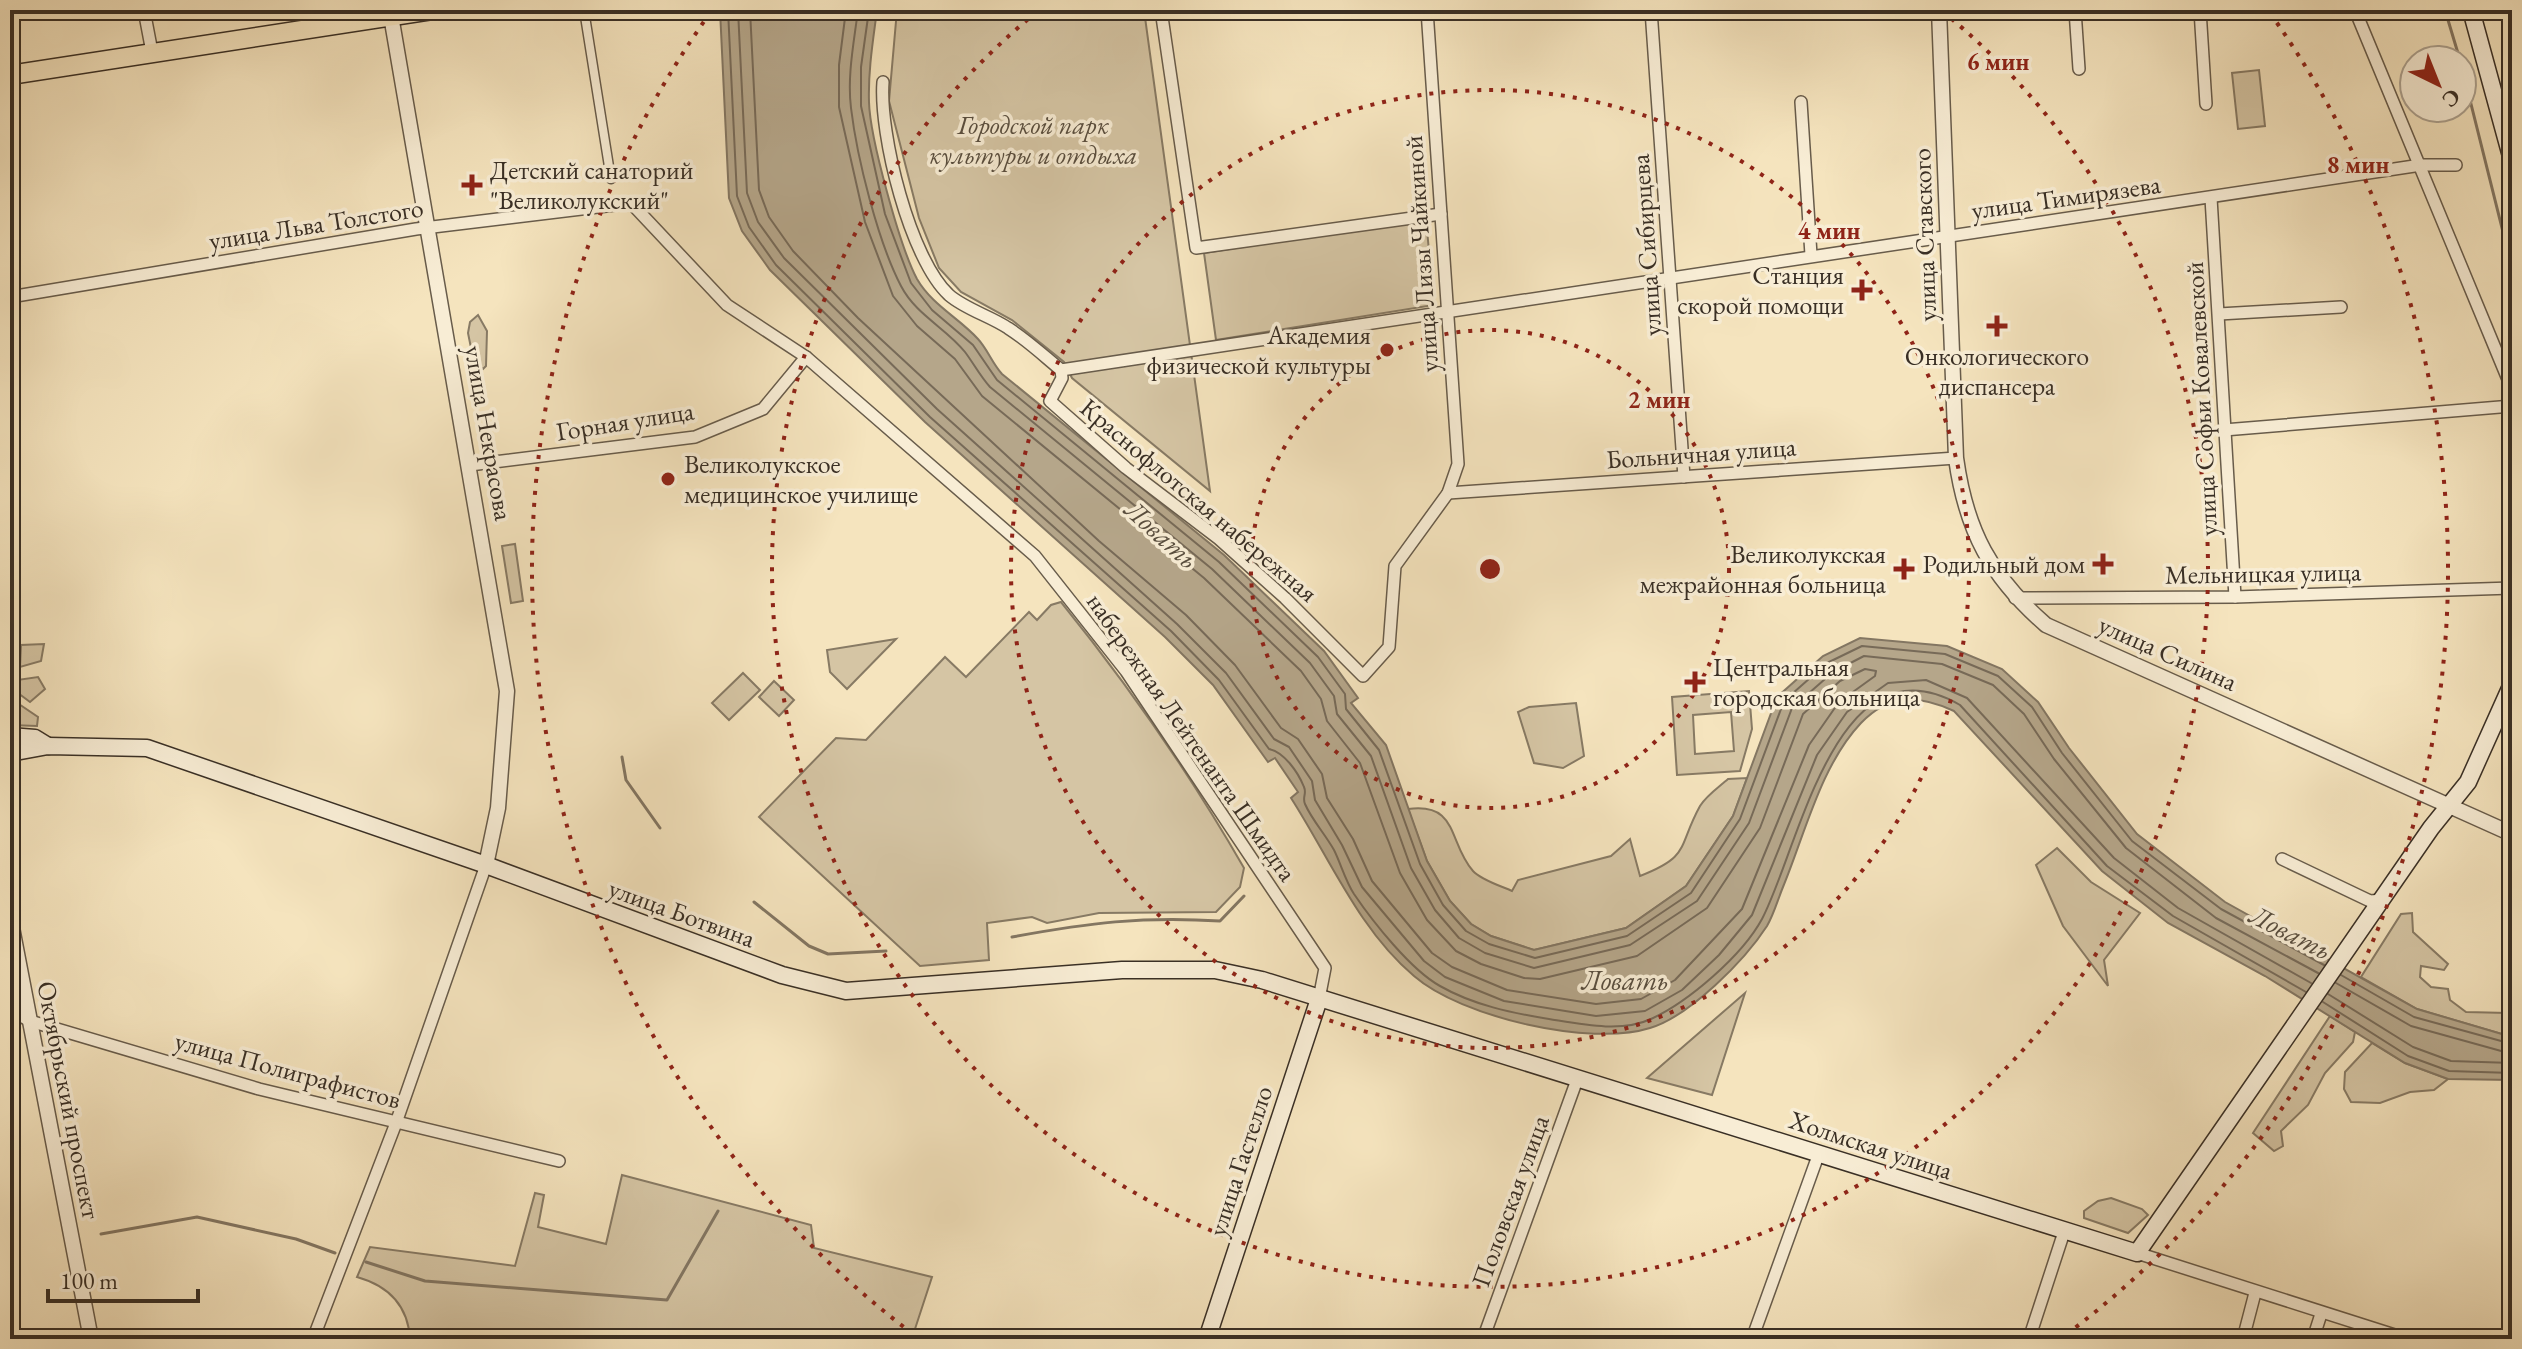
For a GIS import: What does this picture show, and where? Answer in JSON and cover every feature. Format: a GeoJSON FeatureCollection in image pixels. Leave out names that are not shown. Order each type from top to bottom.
{"type":"FeatureCollection","features":[{"type":"Feature","properties":{"kind":"main road"},"geometry":{"type":"LineString","coordinates":[[10,75],[391,13],[432,10]]}},
{"type":"Feature","properties":{"kind":"main road"},"geometry":{"type":"LineString","coordinates":[[2471,10],[2512,160]]}},
{"type":"Feature","properties":{"kind":"main road"},"geometry":{"type":"LineString","coordinates":[[2137,1253],[2348,948],[2468,782],[2512,684]]}},
{"type":"Feature","properties":{"kind":"main road","name":"улица Ботвина"},"geometry":{"type":"LineString","coordinates":[[10,736],[35,738],[48,746]]}},
{"type":"Feature","properties":{"kind":"main road","name":"улица Ботвина"},"geometry":{"type":"LineString","coordinates":[[10,753],[48,746],[147,748],[486,865],[782,975],[846,991],[1122,970],[1215,970],[1262,980],[1319,999]]}},
{"type":"Feature","properties":{"kind":"main road","name":"Холмская улица"},"geometry":{"type":"LineString","coordinates":[[1319,999],[2137,1253]]}},
{"type":"Feature","properties":{"kind":"main road","name":"улица Гастелло"},"geometry":{"type":"LineString","coordinates":[[1207,1339],[1319,999]]}},
{"type":"Feature","properties":{"kind":"street"},"geometry":{"type":"LineString","coordinates":[[144,10],[152,52]]}},
{"type":"Feature","properties":{"kind":"street"},"geometry":{"type":"LineString","coordinates":[[584,10],[611,179]]}},
{"type":"Feature","properties":{"kind":"street"},"geometry":{"type":"LineString","coordinates":[[1161,10],[1196,248],[1441,214]]}},
{"type":"Feature","properties":{"kind":"street","name":"улица Лизы Чайкиной"},"geometry":{"type":"LineString","coordinates":[[1427,10],[1458,464],[1448,493]]}},
{"type":"Feature","properties":{"kind":"street","name":"улица Сибирцева"},"geometry":{"type":"LineString","coordinates":[[1651,10],[1684,477]]}},
{"type":"Feature","properties":{"kind":"street","name":"улица Ставского"},"geometry":{"type":"LineString","coordinates":[[1939,10],[1956,458]]}},
{"type":"Feature","properties":{"kind":"street"},"geometry":{"type":"LineString","coordinates":[[2075,10],[2079,69]]}},
{"type":"Feature","properties":{"kind":"street"},"geometry":{"type":"LineString","coordinates":[[2200,10],[2206,104]]}},
{"type":"Feature","properties":{"kind":"street"},"geometry":{"type":"LineString","coordinates":[[2355,10],[2512,389]]}},
{"type":"Feature","properties":{"kind":"street","name":"улица Некрасова"},"geometry":{"type":"LineString","coordinates":[[391,13],[507,691],[498,808],[486,865]]}},
{"type":"Feature","properties":{"kind":"street"},"geometry":{"type":"LineString","coordinates":[[883,82],[881,104],[906,217],[930,272],[950,296],[1008,328],[1061,370]]}},
{"type":"Feature","properties":{"kind":"street"},"geometry":{"type":"LineString","coordinates":[[1801,102],[1811,255]]}},
{"type":"Feature","properties":{"kind":"street","name":"улица Тимирязева"},"geometry":{"type":"LineString","coordinates":[[1061,370],[2421,165],[2456,165]]}},
{"type":"Feature","properties":{"kind":"street","name":"улица Софьи Ковалевской"},"geometry":{"type":"LineString","coordinates":[[2211,198],[2235,597]]}},
{"type":"Feature","properties":{"kind":"street","name":"улица Льва Толстого"},"geometry":{"type":"LineString","coordinates":[[10,297],[428,227],[631,203]]}},
{"type":"Feature","properties":{"kind":"street","name":"набережная Лейтенанта Шмидта"},"geometry":{"type":"LineString","coordinates":[[631,203],[727,305],[806,357],[1035,556],[1126,671],[1325,968],[1319,999]]}},
{"type":"Feature","properties":{"kind":"street"},"geometry":{"type":"LineString","coordinates":[[2219,314],[2341,307]]}},
{"type":"Feature","properties":{"kind":"street","name":"Горная улица"},"geometry":{"type":"LineString","coordinates":[[470,465],[695,437],[763,409],[806,357]]}},
{"type":"Feature","properties":{"kind":"street","name":"Краснофлотская набережная"},"geometry":{"type":"LineString","coordinates":[[1061,370],[1062,378],[1050,401],[1126,468],[1219,539],[1285,598],[1363,676],[1389,647],[1395,566],[1448,493]]}},
{"type":"Feature","properties":{"kind":"street"},"geometry":{"type":"LineString","coordinates":[[2224,430],[2512,406]]}},
{"type":"Feature","properties":{"kind":"street","name":"Больничная улица"},"geometry":{"type":"LineString","coordinates":[[1448,493],[1956,458]]}},
{"type":"Feature","properties":{"kind":"street","name":"улица Силина"},"geometry":{"type":"LineString","coordinates":[[1956,458],[1962,502],[1976,538],[2015,598],[2046,625],[2512,834]]}},
{"type":"Feature","properties":{"kind":"street","name":"Мельницкая улица"},"geometry":{"type":"LineString","coordinates":[[2015,598],[2235,597],[2512,588]]}},
{"type":"Feature","properties":{"kind":"street"},"geometry":{"type":"LineString","coordinates":[[2282,859],[2370,901],[2383,900]]}},
{"type":"Feature","properties":{"kind":"street"},"geometry":{"type":"LineString","coordinates":[[313,1339],[396,1123],[486,865]]}},
{"type":"Feature","properties":{"kind":"street","name":"Октябрьский проспект"},"geometry":{"type":"LineString","coordinates":[[10,917],[91,1339]]}},
{"type":"Feature","properties":{"kind":"street","name":"улица Полиграфистов"},"geometry":{"type":"LineString","coordinates":[[10,1010],[30,1021],[259,1089],[559,1161]]}},
{"type":"Feature","properties":{"kind":"street","name":"Половская улица"},"geometry":{"type":"LineString","coordinates":[[1483,1339],[1578,1077]]}},
{"type":"Feature","properties":{"kind":"street"},"geometry":{"type":"LineString","coordinates":[[1754,1339],[1819,1153]]}},
{"type":"Feature","properties":{"kind":"street"},"geometry":{"type":"LineString","coordinates":[[2029,1339],[2064,1232]]}},
{"type":"Feature","properties":{"kind":"street","name":"Холмская улица"},"geometry":{"type":"LineString","coordinates":[[2137,1253],[2407,1339]]}},
{"type":"Feature","properties":{"kind":"street"},"geometry":{"type":"LineString","coordinates":[[2243,1339],[2255,1293]]}},
{"type":"Feature","properties":{"kind":"street"},"geometry":{"type":"LineString","coordinates":[[2313,1339],[2321,1314]]}},
{"type":"Feature","properties":{"kind":"green space","name":"Городской парк культуры и отдыха"},"geometry":{"type":"Polygon","coordinates":[[[897,10],[1144,10],[1210,491],[1072,378],[1064,362],[1012,320],[961,292],[939,268],[919,218],[889,101],[897,10]]]}},
{"type":"Feature","properties":{"kind":"green space"},"geometry":{"type":"Polygon","coordinates":[[[2259,70],[2265,126],[2238,129],[2232,73],[2259,70]]]}},
{"type":"Feature","properties":{"kind":"green space"},"geometry":{"type":"Polygon","coordinates":[[[1426,219],[1434,305],[1216,340],[1204,253],[1426,219]]]}},
{"type":"Feature","properties":{"kind":"green space"},"geometry":{"type":"Polygon","coordinates":[[[478,315],[487,331],[486,366],[483,369],[474,363],[468,333],[470,322],[478,315]]]}},
{"type":"Feature","properties":{"kind":"green space"},"geometry":{"type":"Polygon","coordinates":[[[515,544],[523,601],[511,603],[502,546],[515,544]]]}},
{"type":"Feature","properties":{"kind":"green space"},"geometry":{"type":"Polygon","coordinates":[[[1061,602],[1135,698],[1202,799],[1244,868],[1240,887],[1216,912],[1099,913],[1047,923],[1032,917],[987,923],[989,960],[920,966],[759,817],[836,738],[866,740],[945,657],[966,677],[1029,612],[1037,620],[1051,605],[1061,602]]]}},
{"type":"Feature","properties":{"kind":"green space"},"geometry":{"type":"Polygon","coordinates":[[[896,639],[847,689],[830,672],[827,650],[896,639]]]}},
{"type":"Feature","properties":{"kind":"green space"},"geometry":{"type":"Polygon","coordinates":[[[44,644],[41,661],[20,667],[21,645],[44,644]]]}},
{"type":"Feature","properties":{"kind":"green space"},"geometry":{"type":"Polygon","coordinates":[[[743,673],[760,690],[729,720],[712,703],[743,673]]]}},
{"type":"Feature","properties":{"kind":"green space"},"geometry":{"type":"Polygon","coordinates":[[[38,677],[45,689],[30,702],[10,687],[10,681],[38,677]]]}},
{"type":"Feature","properties":{"kind":"green space"},"geometry":{"type":"Polygon","coordinates":[[[774,681],[794,700],[779,716],[759,697],[774,681]]]}},
{"type":"Feature","properties":{"kind":"green space"},"geometry":{"type":"Polygon","coordinates":[[[1749,691],[1752,729],[1740,771],[1677,775],[1672,697],[1749,691]],[[1731,712],[1693,715],[1695,754],[1734,751],[1731,712]]]}},
{"type":"Feature","properties":{"kind":"green space"},"geometry":{"type":"Polygon","coordinates":[[[10,698],[38,717],[37,726],[10,725],[10,698]]]}},
{"type":"Feature","properties":{"kind":"green space"},"geometry":{"type":"Polygon","coordinates":[[[1576,703],[1584,756],[1563,768],[1534,763],[1518,712],[1529,707],[1576,703]]]}},
{"type":"Feature","properties":{"kind":"green space"},"geometry":{"type":"Polygon","coordinates":[[[1747,778],[1733,816],[1686,886],[1626,928],[1534,950],[1491,936],[1471,924],[1450,901],[1427,861],[1408,809],[1436,812],[1444,818],[1473,871],[1512,891],[1518,880],[1611,856],[1630,839],[1640,876],[1656,869],[1675,856],[1700,806],[1709,795],[1728,779],[1747,778]]]}},
{"type":"Feature","properties":{"kind":"green space"},"geometry":{"type":"Polygon","coordinates":[[[2057,848],[2091,882],[2140,913],[2104,960],[2108,986],[2063,926],[2036,865],[2057,848]]]}},
{"type":"Feature","properties":{"kind":"green space"},"geometry":{"type":"Polygon","coordinates":[[[2412,913],[2413,932],[2448,964],[2444,970],[2421,966],[2420,977],[2431,987],[2448,989],[2450,1000],[2466,1012],[2508,1013],[2512,1016],[2512,1037],[2417,1009],[2361,977],[2401,914],[2412,913]]]}},
{"type":"Feature","properties":{"kind":"green space"},"geometry":{"type":"Polygon","coordinates":[[[1745,993],[1712,1095],[1647,1078],[1745,993]]]}},
{"type":"Feature","properties":{"kind":"green space"},"geometry":{"type":"Polygon","coordinates":[[[2330,1016],[2355,1032],[2353,1042],[2325,1073],[2308,1105],[2281,1131],[2283,1146],[2274,1151],[2253,1133],[2330,1016]]]}},
{"type":"Feature","properties":{"kind":"green space"},"geometry":{"type":"Polygon","coordinates":[[[2372,1043],[2405,1063],[2448,1079],[2434,1090],[2410,1092],[2380,1103],[2351,1102],[2344,1089],[2345,1072],[2372,1043]]]}},
{"type":"Feature","properties":{"kind":"green space"},"geometry":{"type":"Polygon","coordinates":[[[622,1175],[811,1225],[814,1248],[932,1277],[914,1332],[935,1339],[410,1339],[405,1317],[395,1299],[378,1286],[357,1277],[370,1247],[515,1266],[535,1193],[544,1195],[538,1227],[606,1244],[622,1175]]]}},
{"type":"Feature","properties":{"kind":"green space"},"geometry":{"type":"Polygon","coordinates":[[[2111,1198],[2142,1209],[2148,1215],[2128,1233],[2084,1218],[2084,1211],[2098,1201],[2111,1198]]]}},
{"type":"Feature","properties":{"kind":"water","name":"Ловать"},"geometry":{"type":"Polygon","coordinates":[[[720,10],[877,10],[869,79],[871,119],[895,218],[917,279],[930,296],[971,331],[1002,374],[1224,555],[1324,651],[1358,698],[1351,703],[1386,745],[1427,861],[1450,901],[1471,924],[1491,936],[1534,950],[1626,928],[1686,886],[1733,816],[1777,697],[1823,656],[1860,638],[1947,646],[2002,669],[2038,702],[2069,748],[2137,834],[2225,902],[2417,1009],[2512,1037],[2512,1080],[2448,1079],[2405,1063],[2265,976],[2168,923],[2102,871],[1954,711],[1917,700],[1883,706],[1861,723],[1847,740],[1815,801],[1767,926],[1731,970],[1699,999],[1666,1022],[1625,1033],[1561,1031],[1494,1015],[1435,991],[1394,958],[1361,915],[1291,798],[1298,792],[1275,758],[1268,762],[1213,685],[1165,637],[925,422],[770,270],[742,231],[729,198],[720,10]]]}},
{"type":"Feature","properties":{"kind":"waterway"},"geometry":{"type":"LineString","coordinates":[[2445,10],[2455,44]]}},
{"type":"Feature","properties":{"kind":"waterway"},"geometry":{"type":"LineString","coordinates":[[2476,124],[2512,268]]}},
{"type":"Feature","properties":{"kind":"waterway"},"geometry":{"type":"LineString","coordinates":[[622,757],[626,780],[660,828]]}},
{"type":"Feature","properties":{"kind":"waterway"},"geometry":{"type":"LineString","coordinates":[[1012,937],[1115,922],[1165,919],[1220,921],[1244,896]]}},
{"type":"Feature","properties":{"kind":"waterway"},"geometry":{"type":"LineString","coordinates":[[754,902],[809,946],[828,954],[886,951]]}},
{"type":"Feature","properties":{"kind":"waterway"},"geometry":{"type":"LineString","coordinates":[[366,1262],[425,1281],[667,1300],[718,1211]]}},
{"type":"Feature","properties":{"kind":"waterway"},"geometry":{"type":"LineString","coordinates":[[101,1234],[197,1217],[296,1239],[335,1253]]}},
{"type":"Feature","properties":{"kind":"place","name":"Детский санаторий \"Великолукский\""},"geometry":{"type":"Point","coordinates":[472,185]}},
{"type":"Feature","properties":{"kind":"place","name":"Станция скорой помощи"},"geometry":{"type":"Point","coordinates":[1862,290]}},
{"type":"Feature","properties":{"kind":"place","name":"Онкологического диспансера"},"geometry":{"type":"Point","coordinates":[1997,326]}},
{"type":"Feature","properties":{"kind":"place","name":"Aкадемия физической культуры"},"geometry":{"type":"Point","coordinates":[1387,350]}},
{"type":"Feature","properties":{"kind":"place","name":"Великолукское медицинское училище"},"geometry":{"type":"Point","coordinates":[668,479]}},
{"type":"Feature","properties":{"kind":"place","name":"Родильный дом"},"geometry":{"type":"Point","coordinates":[2103,564]}},
{"type":"Feature","properties":{"kind":"place","name":"Великолукская межрайонная больница"},"geometry":{"type":"Point","coordinates":[1904,569]}},
{"type":"Feature","properties":{"kind":"place","name":"Центральная городская больница"},"geometry":{"type":"Point","coordinates":[1695,682]}}]}
